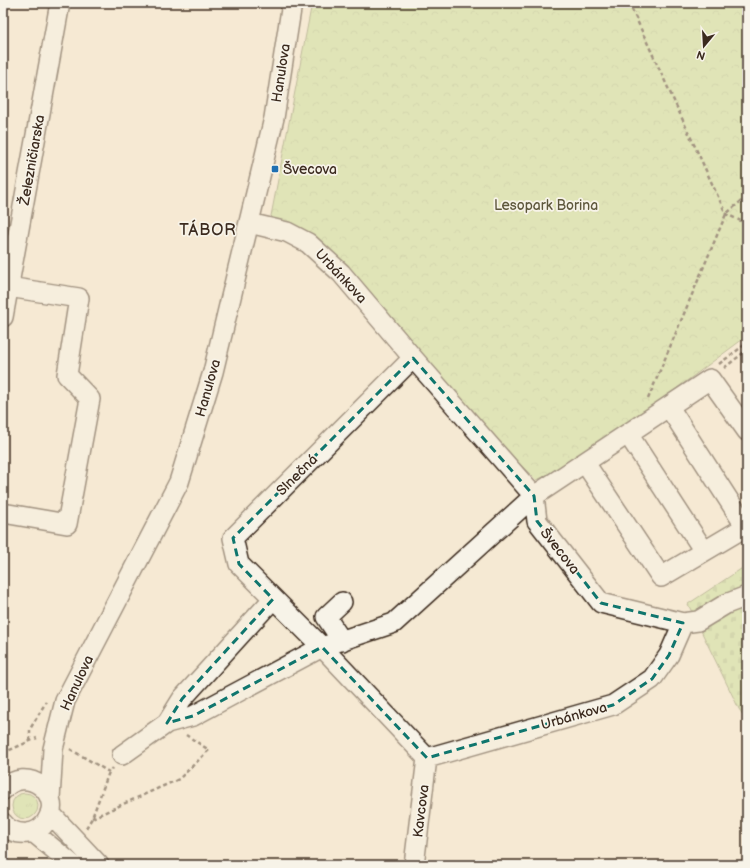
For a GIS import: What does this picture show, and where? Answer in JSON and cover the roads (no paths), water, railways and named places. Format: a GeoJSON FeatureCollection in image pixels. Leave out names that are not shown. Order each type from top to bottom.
{"type":"FeatureCollection","features":[{"type":"Feature","properties":{"kind":"street","name":"Železničiarska"},"geometry":{"type":"LineString","coordinates":[[3,317],[60,3]]}},
{"type":"Feature","properties":{"kind":"street","name":"Hanulova"},"geometry":{"type":"LineString","coordinates":[[50,806],[53,745],[65,701],[179,482],[213,372],[274,118],[292,3]]}},
{"type":"Feature","properties":{"kind":"street","name":"Urbánkova"},"geometry":{"type":"LineString","coordinates":[[249,223],[287,232],[308,243],[341,273],[413,358]]}},
{"type":"Feature","properties":{"kind":"street"},"geometry":{"type":"LineString","coordinates":[[3,513],[67,524],[90,399],[67,375],[80,298],[8,287]]}},
{"type":"Feature","properties":{"kind":"street"},"geometry":{"type":"LineString","coordinates":[[413,358],[534,496]]}},
{"type":"Feature","properties":{"kind":"street","name":"Slnečná"},"geometry":{"type":"LineString","coordinates":[[413,358],[233,538],[239,564],[322,647],[427,758]]}},
{"type":"Feature","properties":{"kind":"street"},"geometry":{"type":"LineString","coordinates":[[122,755],[167,723],[193,716],[322,647],[394,623],[534,496],[710,379],[747,431]]}},
{"type":"Feature","properties":{"kind":"street"},"geometry":{"type":"LineString","coordinates":[[585,463],[661,577],[746,527],[669,407]]}},
{"type":"Feature","properties":{"kind":"street"},"geometry":{"type":"LineString","coordinates":[[628,434],[704,551]]}},
{"type":"Feature","properties":{"kind":"street","name":"Švecova"},"geometry":{"type":"LineString","coordinates":[[534,496],[537,521],[601,603],[683,623]]}},
{"type":"Feature","properties":{"kind":"street"},"geometry":{"type":"LineString","coordinates":[[683,623],[698,622],[726,604],[747,596]]}},
{"type":"Feature","properties":{"kind":"street"},"geometry":{"type":"LineString","coordinates":[[167,723],[182,699],[273,599]]}},
{"type":"Feature","properties":{"kind":"street"},"geometry":{"type":"LineString","coordinates":[[342,602],[326,617],[342,641]]}},
{"type":"Feature","properties":{"kind":"street","name":"Urbánkova"},"geometry":{"type":"LineString","coordinates":[[427,758],[613,705],[652,679],[669,655],[683,623]]}},
{"type":"Feature","properties":{"kind":"street","name":"Hanulova"},"geometry":{"type":"LineString","coordinates":[[12,782],[53,745]]}},
{"type":"Feature","properties":{"kind":"street","name":"Kavcova"},"geometry":{"type":"LineString","coordinates":[[414,865],[427,758]]}},
{"type":"Feature","properties":{"kind":"street"},"geometry":{"type":"LineString","coordinates":[[12,782],[41,785],[47,793],[50,806],[99,865]]}},
{"type":"Feature","properties":{"kind":"street"},"geometry":{"type":"LineString","coordinates":[[7,830],[25,833],[33,832],[44,825],[50,806]]}},
{"type":"Feature","properties":{"kind":"street"},"geometry":{"type":"LineString","coordinates":[[33,832],[73,865]]}},
{"type":"Feature","properties":{"kind":"place","name":"Švecova"},"geometry":{"type":"Point","coordinates":[275,169]}},
{"type":"Feature","properties":{"kind":"district","name":"TÁBOR"},"geometry":{"type":"Point","coordinates":[208,230]}},
{"type":"Feature","properties":{"kind":"park label","name":"Lesopark Borina"},"geometry":{"type":"Point","coordinates":[546,205]}}]}
